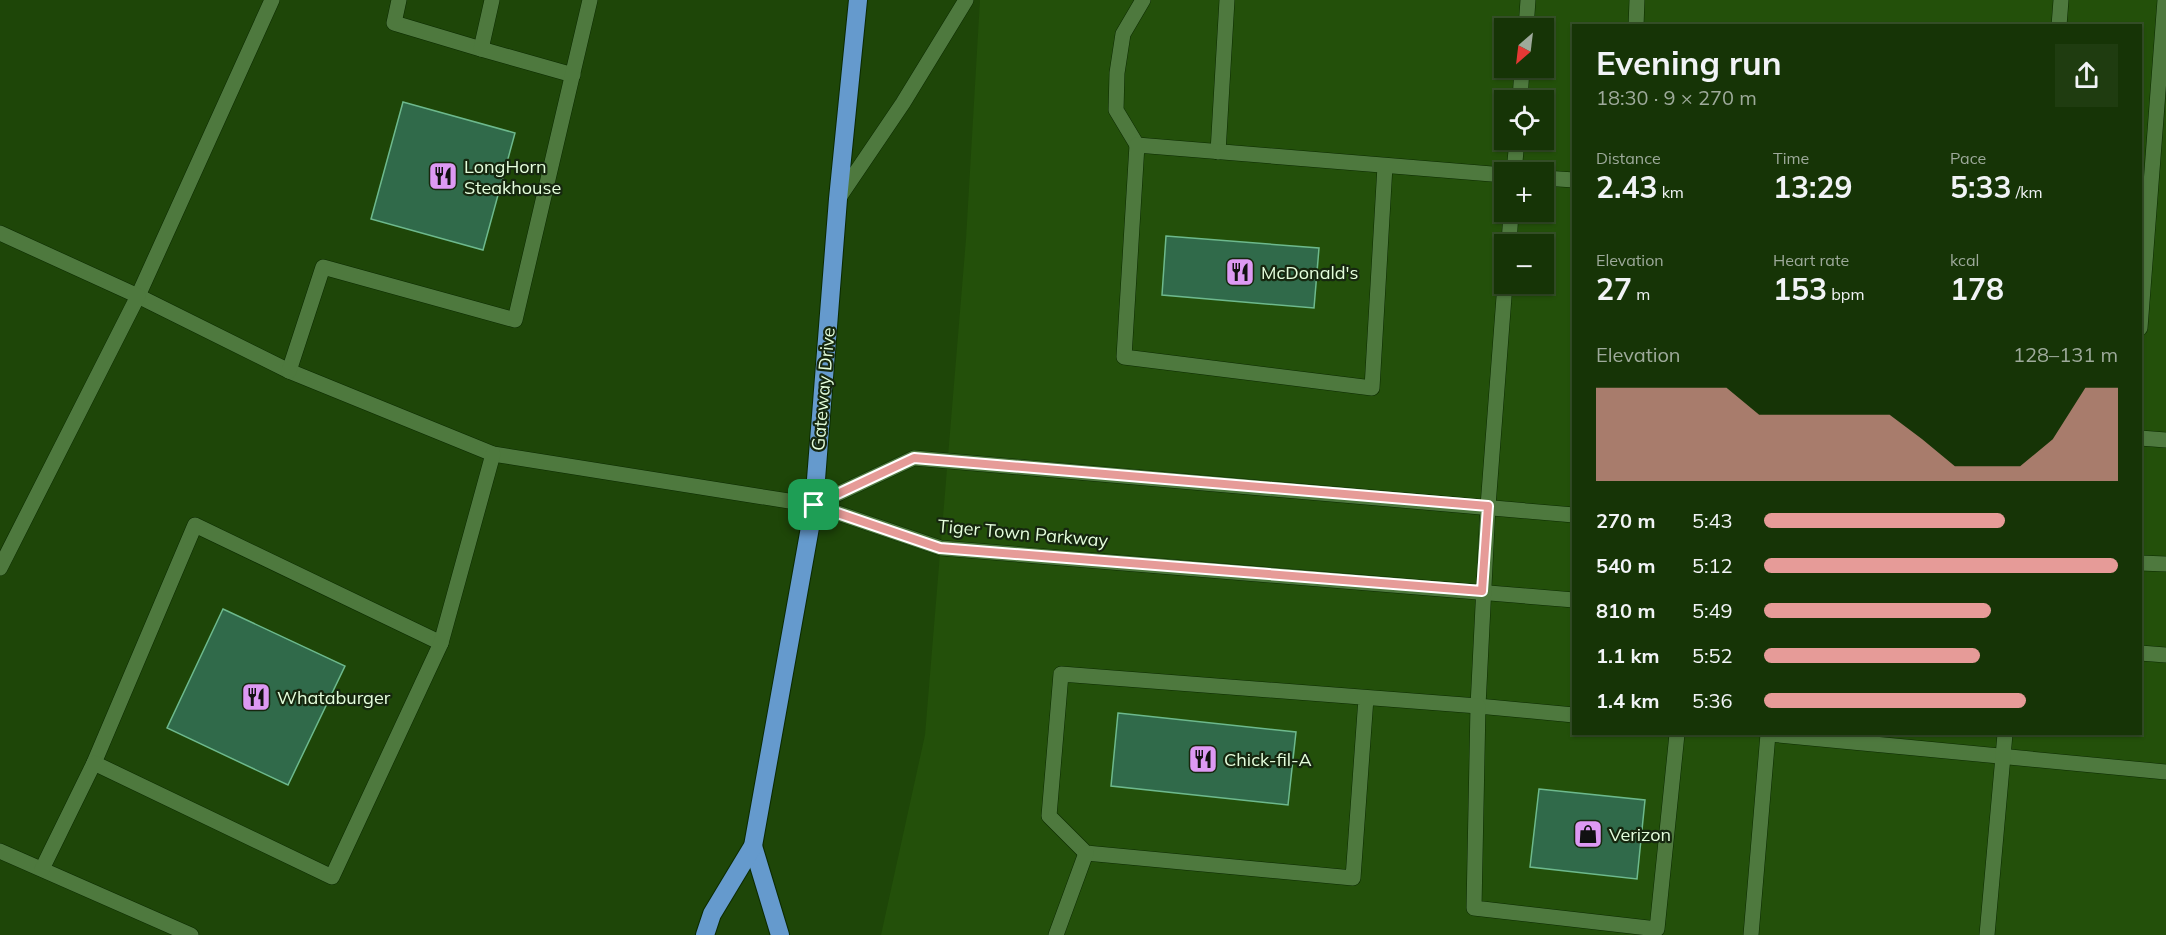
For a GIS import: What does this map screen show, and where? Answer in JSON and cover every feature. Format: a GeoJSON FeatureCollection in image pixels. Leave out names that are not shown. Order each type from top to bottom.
{"type":"FeatureCollection","features":[{"type":"Feature","properties":{"kind":"highway","name":"Gateway Drive"},"geometry":{"type":"LineString","coordinates":[[705,935],[712,914],[753,846],[814,505],[838,199],[858,0]]}},
{"type":"Feature","properties":{"kind":"highway","name":"Gateway Drive"},"geometry":{"type":"LineString","coordinates":[[753,846],[780,935]]}},
{"type":"Feature","properties":{"kind":"lane"},"geometry":{"type":"LineString","coordinates":[[0,568],[138,296],[272,0]]}},
{"type":"Feature","properties":{"kind":"lane"},"geometry":{"type":"LineString","coordinates":[[399,0],[394,22],[573,75]]}},
{"type":"Feature","properties":{"kind":"lane"},"geometry":{"type":"LineString","coordinates":[[481,49],[492,0]]}},
{"type":"Feature","properties":{"kind":"lane"},"geometry":{"type":"LineString","coordinates":[[290,371],[323,267],[515,320],[590,0]]}},
{"type":"Feature","properties":{"kind":"lane"},"geometry":{"type":"LineString","coordinates":[[838,199],[903,103],[966,0]]}},
{"type":"Feature","properties":{"kind":"lane"},"geometry":{"type":"LineString","coordinates":[[1143,0],[1123,34],[1117,73],[1116,110],[1137,145],[1124,357],[1372,388],[1385,166]]}},
{"type":"Feature","properties":{"kind":"lane"},"geometry":{"type":"LineString","coordinates":[[1218,152],[1227,0]]}},
{"type":"Feature","properties":{"kind":"lane"},"geometry":{"type":"LineString","coordinates":[[1527,18],[1528,0]]}},
{"type":"Feature","properties":{"kind":"lane"},"geometry":{"type":"LineString","coordinates":[[1636,24],[1638,0]]}},
{"type":"Feature","properties":{"kind":"lane"},"geometry":{"type":"LineString","coordinates":[[2060,24],[2061,0]]}},
{"type":"Feature","properties":{"kind":"lane"},"geometry":{"type":"LineString","coordinates":[[2142,273],[2145,190],[2165,0]]}},
{"type":"Feature","properties":{"kind":"lane"},"geometry":{"type":"LineString","coordinates":[[1137,145],[1494,175]]}},
{"type":"Feature","properties":{"kind":"lane"},"geometry":{"type":"LineString","coordinates":[[1554,179],[1572,180]]}},
{"type":"Feature","properties":{"kind":"lane"},"geometry":{"type":"LineString","coordinates":[[2145,190],[2166,192]]}},
{"type":"Feature","properties":{"kind":"lane","name":"Tiger Town Parkway"},"geometry":{"type":"LineString","coordinates":[[0,233],[138,296],[290,371],[493,454],[814,505],[940,548],[1572,600]]}},
{"type":"Feature","properties":{"kind":"lane"},"geometry":{"type":"LineString","coordinates":[[1505,294],[1482,591],[1474,908],[1657,929],[1677,735]]}},
{"type":"Feature","properties":{"kind":"lane"},"geometry":{"type":"LineString","coordinates":[[2142,438],[2166,440]]}},
{"type":"Feature","properties":{"kind":"lane"},"geometry":{"type":"LineString","coordinates":[[94,763],[332,877],[441,643],[493,454]]}},
{"type":"Feature","properties":{"kind":"lane"},"geometry":{"type":"LineString","coordinates":[[814,505],[914,458],[1572,515]]}},
{"type":"Feature","properties":{"kind":"lane"},"geometry":{"type":"LineString","coordinates":[[42,870],[94,763],[195,525],[441,643]]}},
{"type":"Feature","properties":{"kind":"lane"},"geometry":{"type":"LineString","coordinates":[[2142,562],[2166,564]]}},
{"type":"Feature","properties":{"kind":"lane"},"geometry":{"type":"LineString","coordinates":[[2142,653],[2166,655]]}},
{"type":"Feature","properties":{"kind":"lane"},"geometry":{"type":"LineString","coordinates":[[1366,698],[1353,878],[1086,854],[1049,816],[1061,674],[1478,706],[1572,715]]}},
{"type":"Feature","properties":{"kind":"lane"},"geometry":{"type":"LineString","coordinates":[[1750,935],[1769,735]]}},
{"type":"Feature","properties":{"kind":"lane"},"geometry":{"type":"LineString","coordinates":[[1780,735],[2166,772]]}},
{"type":"Feature","properties":{"kind":"lane"},"geometry":{"type":"LineString","coordinates":[[1987,935],[2005,735]]}},
{"type":"Feature","properties":{"kind":"lane"},"geometry":{"type":"LineString","coordinates":[[0,851],[191,935]]}},
{"type":"Feature","properties":{"kind":"lane"},"geometry":{"type":"LineString","coordinates":[[1056,935],[1086,854]]}},
{"type":"Feature","properties":{"kind":"shaded area"},"geometry":{"type":"Polygon","coordinates":[[[980,0],[2166,0],[2166,935],[881,935],[925,735],[966,239],[980,0]]]}},
{"type":"Feature","properties":{"kind":"building","name":"LongHorn Steakhouse"},"geometry":{"type":"Polygon","coordinates":[[[403,102],[515,133],[483,250],[371,219],[403,102]]]}},
{"type":"Feature","properties":{"kind":"building","name":"McDonald's"},"geometry":{"type":"Polygon","coordinates":[[[1166,236],[1319,248],[1314,308],[1162,295],[1166,236]]]}},
{"type":"Feature","properties":{"kind":"building","name":"Whataburger"},"geometry":{"type":"Polygon","coordinates":[[[223,609],[345,666],[288,785],[167,728],[223,609]]]}},
{"type":"Feature","properties":{"kind":"building","name":"Chick-fil-A"},"geometry":{"type":"Polygon","coordinates":[[[1118,713],[1296,732],[1288,805],[1111,786],[1118,713]]]}},
{"type":"Feature","properties":{"kind":"building","name":"Verizon"},"geometry":{"type":"Polygon","coordinates":[[[1539,789],[1645,800],[1637,879],[1530,867],[1539,789]]]}},
{"type":"Feature","properties":{"kind":"place","name":"LongHorn Steakhouse"},"geometry":{"type":"Point","coordinates":[443,176]}},
{"type":"Feature","properties":{"kind":"place","name":"McDonald's"},"geometry":{"type":"Point","coordinates":[1240,272]}},
{"type":"Feature","properties":{"kind":"place","name":"Whataburger"},"geometry":{"type":"Point","coordinates":[256,697]}},
{"type":"Feature","properties":{"kind":"place","name":"Chick-fil-A"},"geometry":{"type":"Point","coordinates":[1203,759]}},
{"type":"Feature","properties":{"kind":"place","name":"Verizon"},"geometry":{"type":"Point","coordinates":[1588,834]}},
{"type":"Feature","properties":{"kind":"route"},"geometry":{"type":"LineString","coordinates":[[914,458],[1488,506],[1482,591],[940,548],[814,505],[914,458]]}}]}
